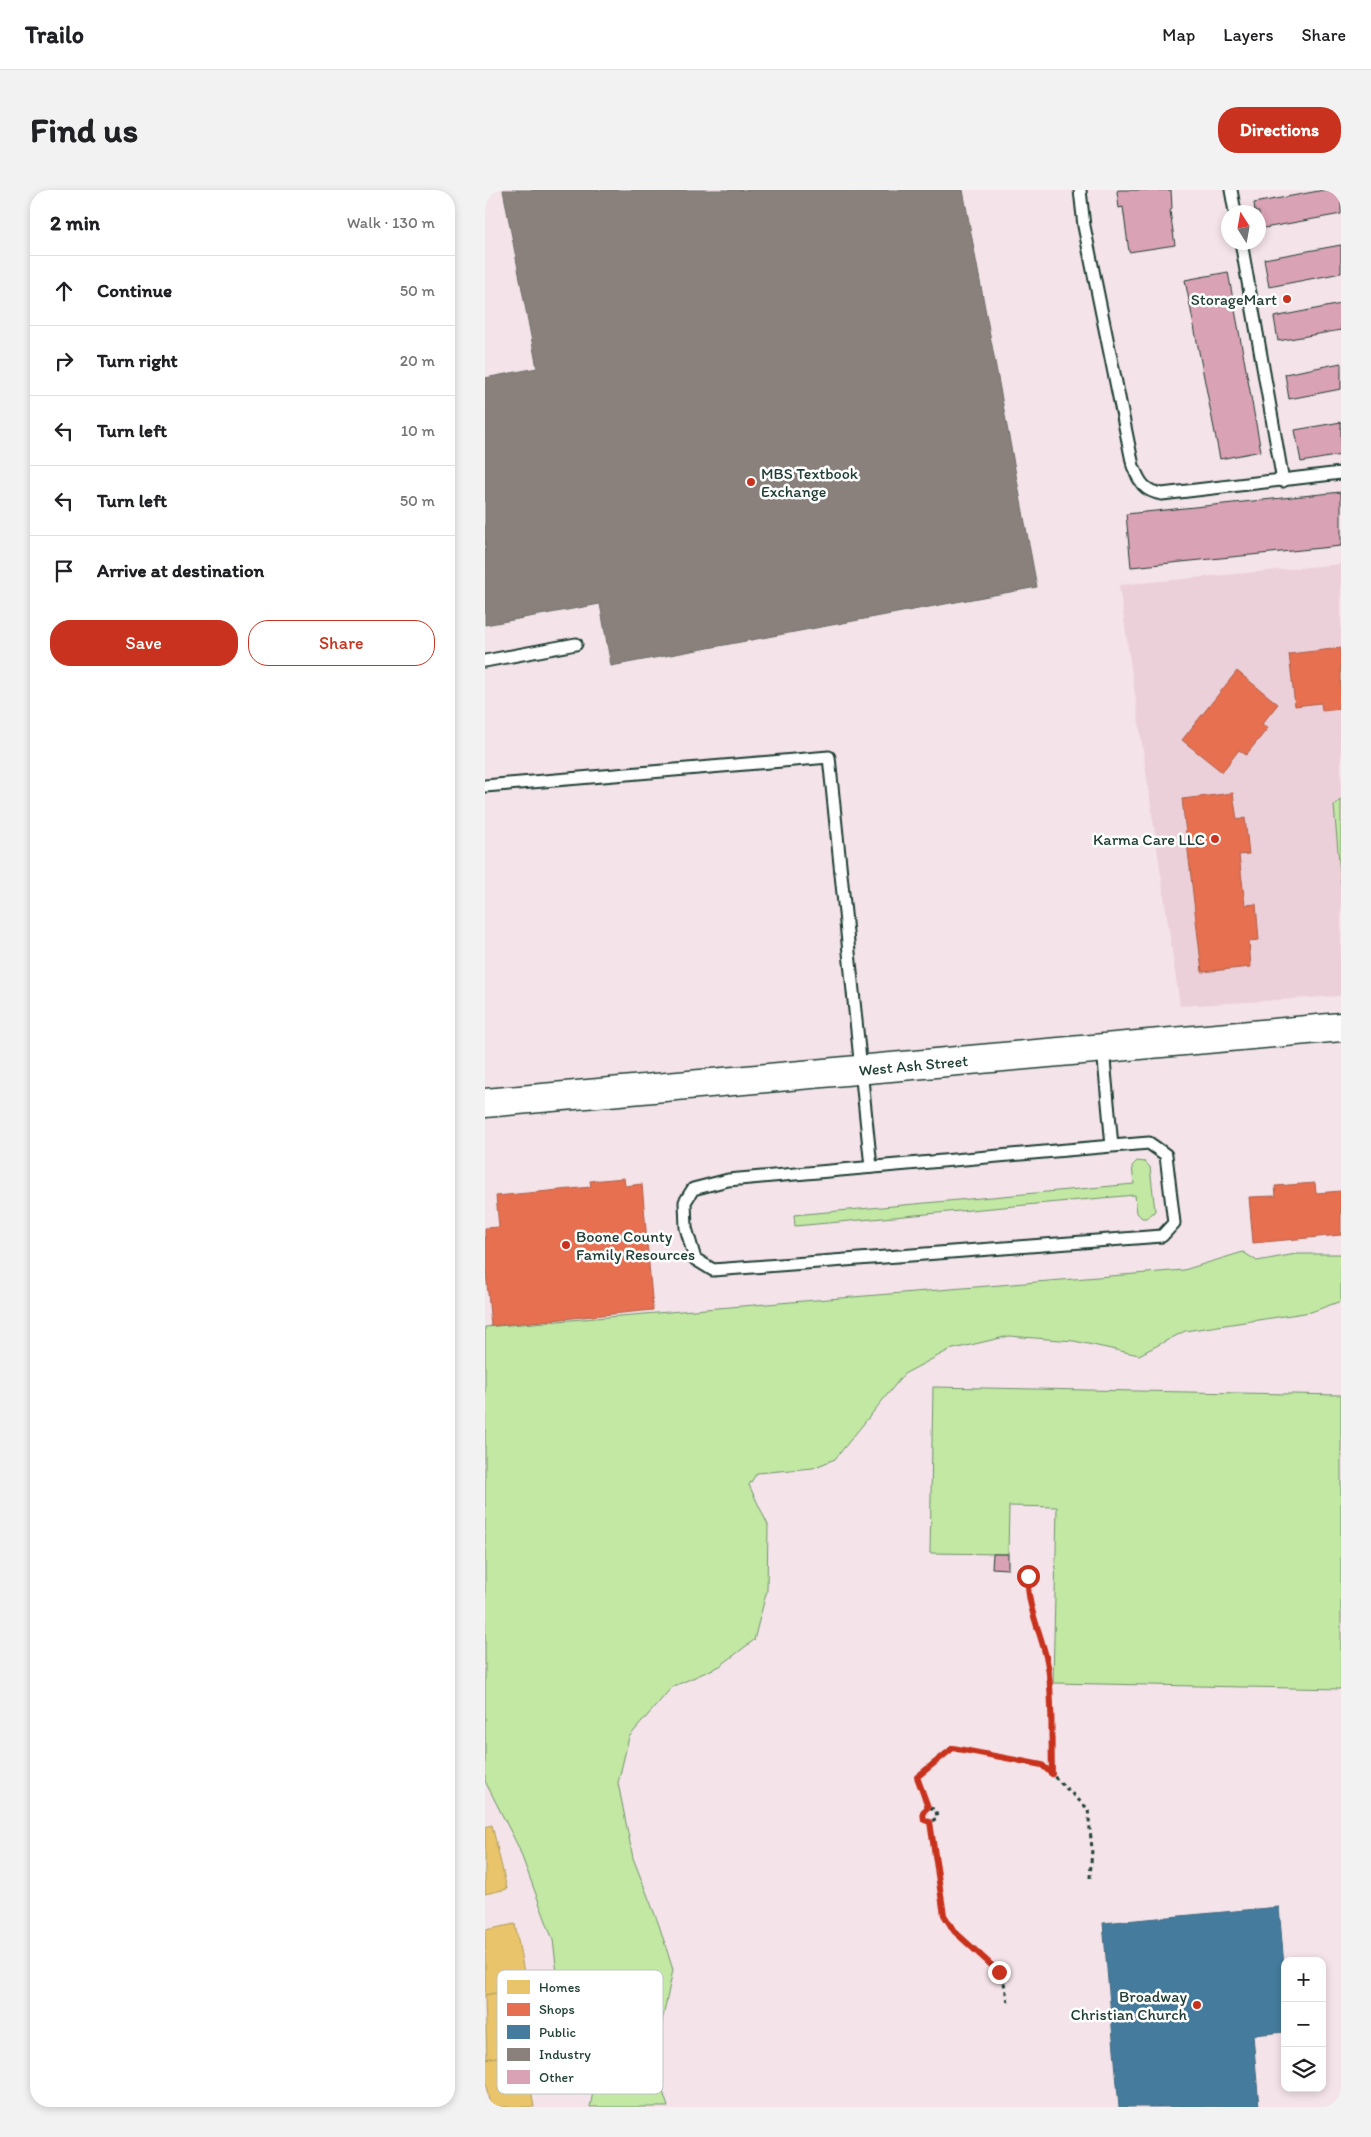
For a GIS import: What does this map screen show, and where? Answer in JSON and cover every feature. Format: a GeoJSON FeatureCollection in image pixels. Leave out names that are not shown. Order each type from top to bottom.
{"type":"FeatureCollection","features":[{"type":"Feature","properties":{"kind":"street","name":"West Ash Street"},"geometry":{"type":"LineString","coordinates":[[485,1103],[1341,1027]]}},
{"type":"Feature","properties":{"kind":"lane"},"geometry":{"type":"LineString","coordinates":[[1080,190],[1084,226],[1133,466],[1140,483],[1148,492],[1162,494],[1341,473]]}},
{"type":"Feature","properties":{"kind":"lane"},"geometry":{"type":"LineString","coordinates":[[1231,190],[1234,205]]}},
{"type":"Feature","properties":{"kind":"lane"},"geometry":{"type":"LineString","coordinates":[[1242,250],[1283,481]]}},
{"type":"Feature","properties":{"kind":"lane"},"geometry":{"type":"LineString","coordinates":[[485,661],[576,644]]}},
{"type":"Feature","properties":{"kind":"lane"},"geometry":{"type":"LineString","coordinates":[[485,786],[829,757],[871,1167]]}},
{"type":"Feature","properties":{"kind":"lane"},"geometry":{"type":"LineString","coordinates":[[1103,1048],[1112,1146]]}},
{"type":"Feature","properties":{"kind":"lane"},"geometry":{"type":"LineString","coordinates":[[1149,1143],[1166,1156],[1173,1223],[1162,1236],[713,1270],[695,1259],[687,1228],[685,1202],[693,1189],[728,1180],[1112,1146],[1149,1143]]}},
{"type":"Feature","properties":{"kind":"path"},"geometry":{"type":"LineString","coordinates":[[1028,1576],[1033,1614],[1042,1638],[1048,1667],[1052,1774]]}},
{"type":"Feature","properties":{"kind":"path"},"geometry":{"type":"LineString","coordinates":[[928,1807],[923,1812],[924,1820],[930,1822],[937,1818],[936,1810],[928,1807],[917,1777],[953,1748],[1042,1765],[1089,1809],[1092,1849],[1090,1878]]}},
{"type":"Feature","properties":{"kind":"path"},"geometry":{"type":"LineString","coordinates":[[930,1822],[944,1915],[954,1931],[999,1972],[1005,1982],[1008,2002]]}},
{"type":"Feature","properties":{"kind":"shaded area"},"geometry":{"type":"Polygon","coordinates":[[[1341,564],[1341,996],[1180,1006],[1119,585],[1341,564]]]}},
{"type":"Feature","properties":{"kind":"green space"},"geometry":{"type":"Polygon","coordinates":[[[1341,799],[1341,884],[1334,806],[1341,799]]]}},
{"type":"Feature","properties":{"kind":"green space"},"geometry":{"type":"Polygon","coordinates":[[[1137,1161],[1145,1162],[1150,1167],[1155,1211],[1147,1218],[1142,1218],[1137,1213],[1135,1195],[795,1226],[794,1215],[1134,1184],[1132,1166],[1137,1161]]]}},
{"type":"Feature","properties":{"kind":"green space"},"geometry":{"type":"Polygon","coordinates":[[[1243,1252],[1257,1261],[1296,1254],[1341,1254],[1341,1301],[1311,1312],[1185,1331],[1139,1355],[1074,1341],[1009,1336],[949,1350],[904,1374],[835,1459],[813,1468],[757,1473],[749,1485],[768,1525],[767,1590],[754,1640],[720,1666],[672,1687],[629,1737],[618,1783],[633,1858],[659,1925],[673,1970],[663,2017],[663,1970],[557,1970],[553,1940],[518,1846],[485,1781],[485,1327],[1184,1270],[1243,1252]]]}},
{"type":"Feature","properties":{"kind":"green space"},"geometry":{"type":"Polygon","coordinates":[[[933,1387],[1341,1395],[1341,1689],[1053,1683],[1057,1507],[1009,1506],[1008,1554],[930,1553],[933,1387]]]}},
{"type":"Feature","properties":{"kind":"green space"},"geometry":{"type":"Polygon","coordinates":[[[663,2092],[668,2107],[590,2107],[593,2094],[663,2094],[663,2092]]]}},
{"type":"Feature","properties":{"kind":"building: Homes"},"geometry":{"type":"Polygon","coordinates":[[[492,1825],[507,1889],[485,1894],[485,1827],[492,1825]]]}},
{"type":"Feature","properties":{"kind":"building: Homes"},"geometry":{"type":"Polygon","coordinates":[[[515,1924],[524,1970],[497,1970],[497,1993],[485,1995],[485,1930],[515,1924]]]}},
{"type":"Feature","properties":{"kind":"building: Homes"},"geometry":{"type":"Polygon","coordinates":[[[497,1993],[497,2057],[487,2059],[485,1995],[497,1993]]]}},
{"type":"Feature","properties":{"kind":"building: Homes"},"geometry":{"type":"Polygon","coordinates":[[[497,2057],[497,2094],[532,2094],[534,2107],[490,2107],[485,2079],[485,2059],[497,2057]]]}},
{"type":"Feature","properties":{"kind":"building: Shops"},"geometry":{"type":"Polygon","coordinates":[[[1341,648],[1341,709],[1322,711],[1321,703],[1295,706],[1289,654],[1341,648]]]}},
{"type":"Feature","properties":{"kind":"building: Shops"},"geometry":{"type":"Polygon","coordinates":[[[1237,671],[1278,704],[1262,724],[1268,728],[1246,755],[1239,750],[1222,772],[1182,740],[1237,671]]]}},
{"type":"Feature","properties":{"kind":"building: Shops"},"geometry":{"type":"Polygon","coordinates":[[[1233,793],[1237,820],[1245,818],[1249,854],[1239,855],[1245,905],[1256,904],[1259,940],[1249,941],[1251,967],[1202,972],[1182,799],[1233,793]]]}},
{"type":"Feature","properties":{"kind":"building: Shops","name":"Boone County Family Resources"},"geometry":{"type":"Polygon","coordinates":[[[624,1178],[625,1186],[642,1184],[653,1310],[491,1326],[485,1261],[485,1228],[499,1227],[496,1196],[591,1187],[590,1181],[624,1178]]]}},
{"type":"Feature","properties":{"kind":"building: Shops"},"geometry":{"type":"Polygon","coordinates":[[[1315,1183],[1316,1193],[1341,1191],[1341,1235],[1253,1243],[1249,1197],[1276,1196],[1275,1186],[1315,1183]]]}},
{"type":"Feature","properties":{"kind":"building: Public","name":"Broadway Christian Church"},"geometry":{"type":"Polygon","coordinates":[[[1279,1907],[1283,1957],[1281,1957],[1281,2032],[1253,2035],[1259,2107],[1119,2107],[1103,1923],[1279,1907]]]}},
{"type":"Feature","properties":{"kind":"building: Industry","name":"MBS Textbook Exchange"},"geometry":{"type":"Polygon","coordinates":[[[503,190],[963,190],[1037,587],[611,666],[600,604],[485,625],[485,378],[537,368],[503,190]]]}},
{"type":"Feature","properties":{"kind":"building: Other"},"geometry":{"type":"Polygon","coordinates":[[[1118,190],[1171,190],[1172,208],[1170,211],[1175,245],[1129,252],[1123,207],[1119,208],[1118,190]]]}},
{"type":"Feature","properties":{"kind":"building: Other"},"geometry":{"type":"Polygon","coordinates":[[[1324,190],[1341,190],[1341,214],[1266,228],[1266,205],[1254,205],[1254,203],[1324,190]]]}},
{"type":"Feature","properties":{"kind":"building: Other"},"geometry":{"type":"Polygon","coordinates":[[[1341,245],[1341,273],[1269,287],[1264,259],[1341,245]]]}},
{"type":"Feature","properties":{"kind":"building: Other"},"geometry":{"type":"Polygon","coordinates":[[[1228,272],[1261,451],[1220,459],[1185,280],[1228,272]]]}},
{"type":"Feature","properties":{"kind":"building: Other"},"geometry":{"type":"Polygon","coordinates":[[[1341,304],[1341,330],[1278,341],[1274,317],[1341,304]]]}},
{"type":"Feature","properties":{"kind":"building: Other"},"geometry":{"type":"Polygon","coordinates":[[[1341,363],[1341,389],[1289,399],[1285,374],[1341,363]]]}},
{"type":"Feature","properties":{"kind":"building: Other"},"geometry":{"type":"Polygon","coordinates":[[[1341,422],[1341,455],[1301,462],[1295,430],[1341,422]]]}},
{"type":"Feature","properties":{"kind":"building: Other"},"geometry":{"type":"Polygon","coordinates":[[[1341,492],[1341,546],[1131,567],[1126,514],[1341,492]]]}},
{"type":"Feature","properties":{"kind":"building: Other"},"geometry":{"type":"Polygon","coordinates":[[[993,1554],[1008,1554],[1008,1569],[992,1568],[993,1554]]]}},
{"type":"Feature","properties":{"kind":"place","name":"StorageMart"},"geometry":{"type":"Point","coordinates":[1287,299]}},
{"type":"Feature","properties":{"kind":"place","name":"MBS Textbook Exchange"},"geometry":{"type":"Point","coordinates":[751,482]}},
{"type":"Feature","properties":{"kind":"place","name":"Karma Care LLC"},"geometry":{"type":"Point","coordinates":[1215,839]}},
{"type":"Feature","properties":{"kind":"place","name":"Boone County Family Resources"},"geometry":{"type":"Point","coordinates":[566,1245]}},
{"type":"Feature","properties":{"kind":"place","name":"Broadway Christian Church"},"geometry":{"type":"Point","coordinates":[1197,2005]}},
{"type":"Feature","properties":{"kind":"route"},"geometry":{"type":"LineString","coordinates":[[999,1972],[979,1956],[954,1931],[944,1915],[938,1887],[930,1822],[924,1820],[923,1812],[928,1807],[917,1777],[953,1748],[1042,1765],[1052,1774],[1048,1667],[1042,1638],[1033,1614],[1028,1576]]}}]}
